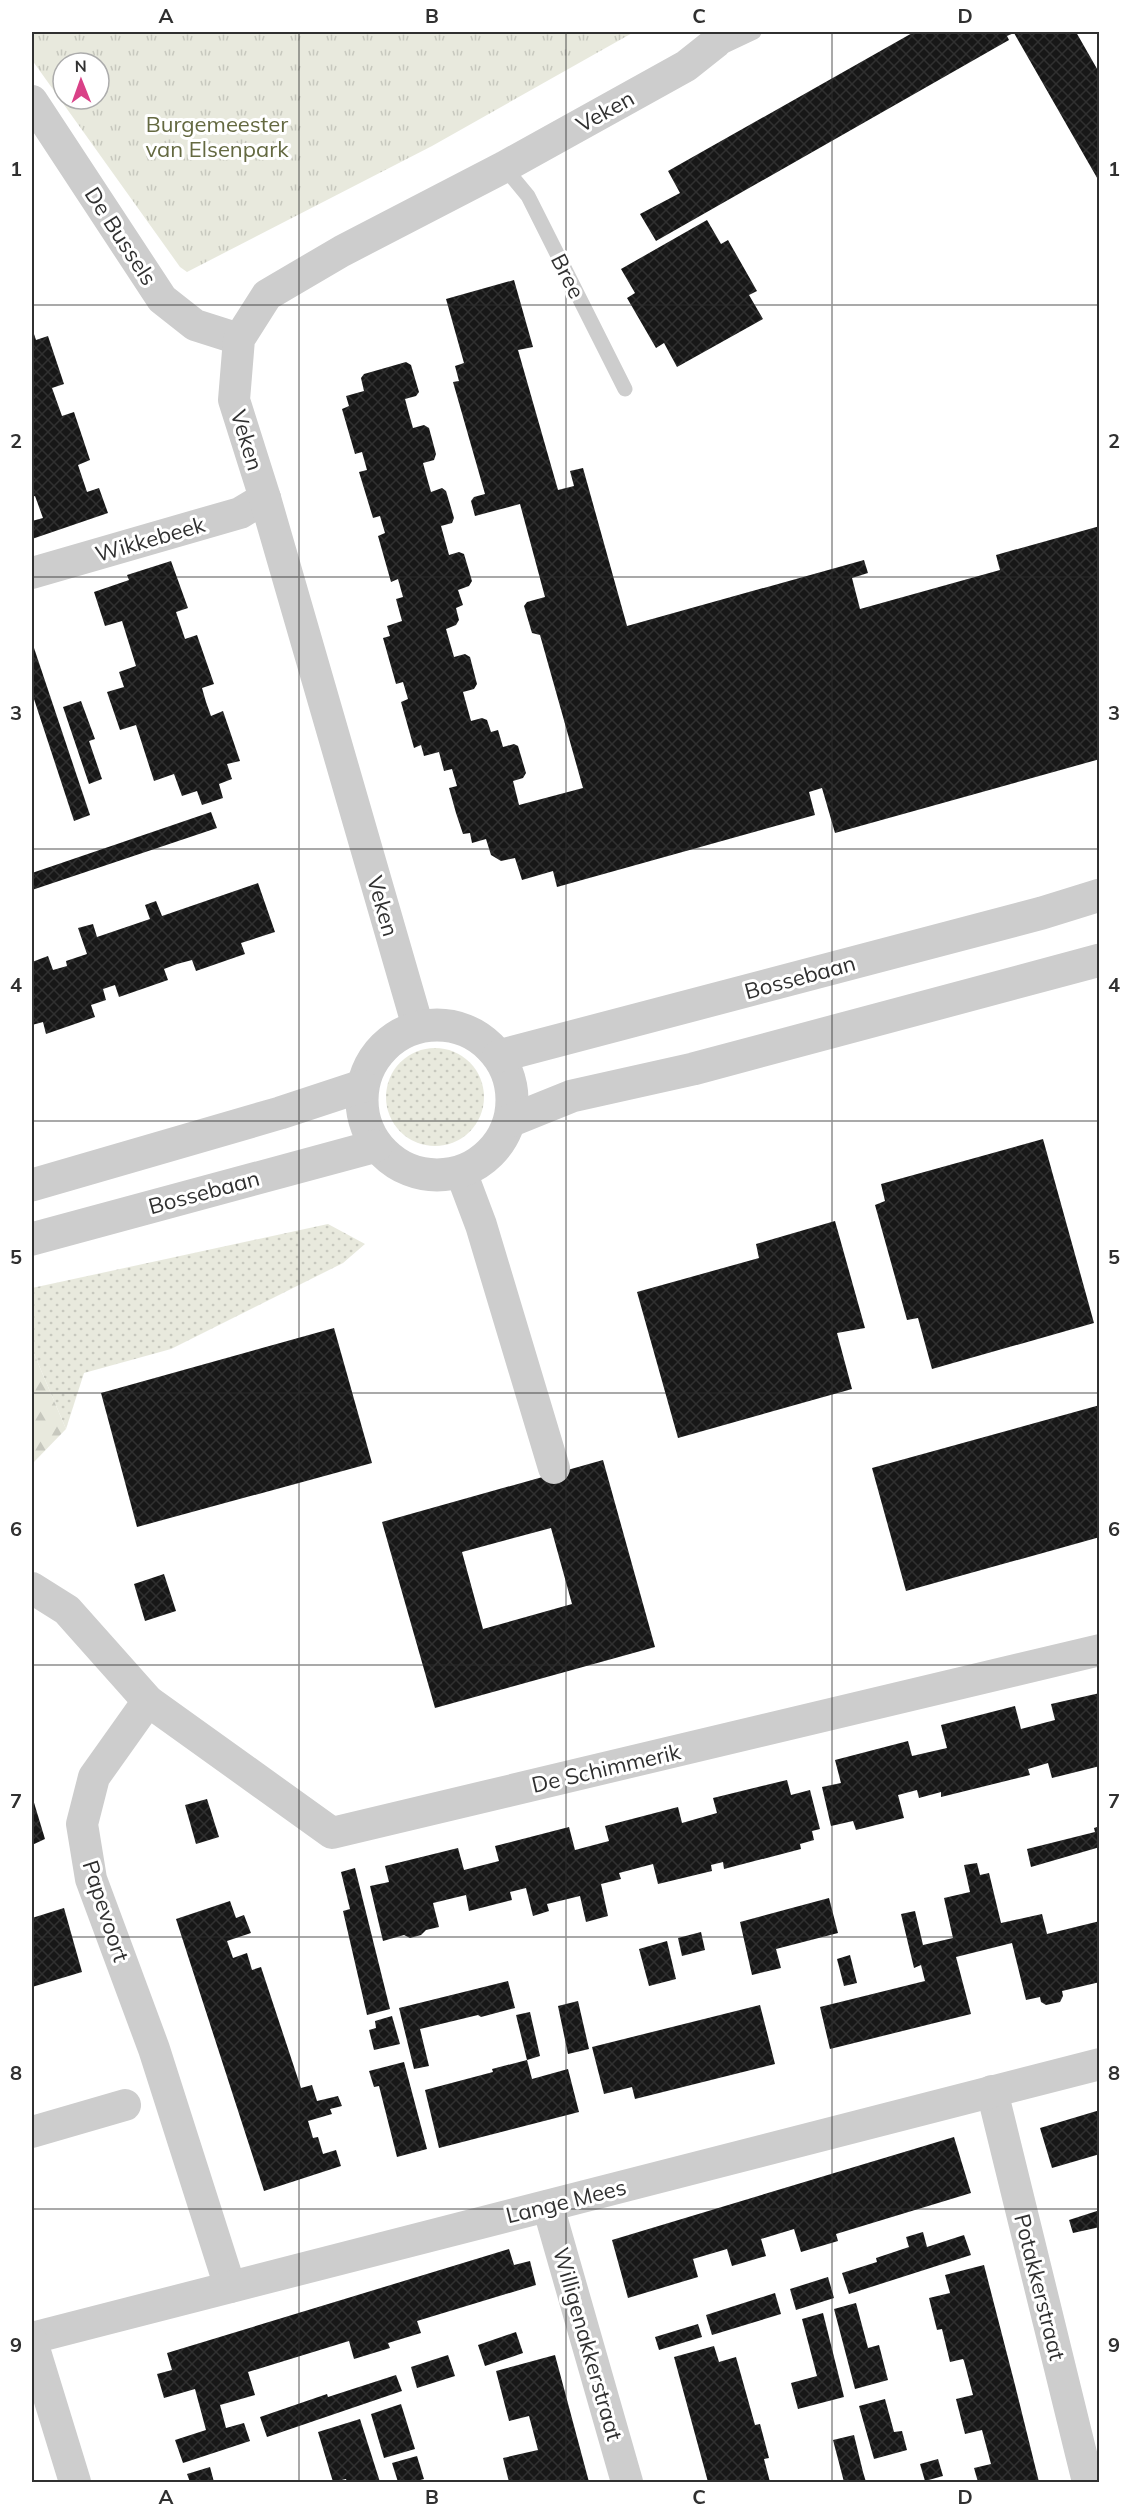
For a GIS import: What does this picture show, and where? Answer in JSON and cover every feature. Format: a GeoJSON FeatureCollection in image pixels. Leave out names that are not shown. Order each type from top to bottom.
{"type":"FeatureCollection","features":[{"type":"Feature","properties":{"kind":"street","name":"Veken"},"geometry":{"type":"LineString","coordinates":[[417,1027],[265,498],[234,400],[239,339],[267,295],[342,251],[504,167],[686,66],[716,43],[723,32]]}},
{"type":"Feature","properties":{"kind":"street","name":"De Bussels"},"geometry":{"type":"LineString","coordinates":[[32,101],[162,299],[195,325],[239,339]]}},
{"type":"Feature","properties":{"kind":"street","name":"Wikkebeek"},"geometry":{"type":"LineString","coordinates":[[32,573],[240,513],[265,498]]}},
{"type":"Feature","properties":{"kind":"street","name":"Bossebaan"},"geometry":{"type":"LineString","coordinates":[[499,1056],[1042,913],[1100,895]]}},
{"type":"Feature","properties":{"kind":"street"},"geometry":{"type":"LineString","coordinates":[[510,1121],[572,1096],[693,1069],[1100,960]]}},
{"type":"Feature","properties":{"kind":"street"},"geometry":{"type":"LineString","coordinates":[[440,1024],[463,1029],[483,1040],[499,1056],[509,1077],[513,1098],[510,1121],[503,1138],[492,1152],[477,1164],[461,1172],[438,1176],[414,1172],[393,1162],[376,1146],[366,1127],[361,1107],[363,1086],[367,1070],[376,1054],[388,1042],[417,1027],[440,1024]]}},
{"type":"Feature","properties":{"kind":"street"},"geometry":{"type":"LineString","coordinates":[[32,1185],[280,1113],[363,1086]]}},
{"type":"Feature","properties":{"kind":"street","name":"Bossebaan"},"geometry":{"type":"LineString","coordinates":[[32,1239],[376,1146]]}},
{"type":"Feature","properties":{"kind":"street"},"geometry":{"type":"LineString","coordinates":[[461,1172],[481,1225],[554,1468]]}},
{"type":"Feature","properties":{"kind":"street"},"geometry":{"type":"LineString","coordinates":[[32,1588],[67,1610],[148,1701]]}},
{"type":"Feature","properties":{"kind":"street","name":"De Schimmerik"},"geometry":{"type":"LineString","coordinates":[[148,1701],[332,1833],[1100,1650]]}},
{"type":"Feature","properties":{"kind":"street","name":"Papevoort"},"geometry":{"type":"LineString","coordinates":[[148,1701],[94,1777],[82,1824],[91,1879],[154,2049],[230,2287]]}},
{"type":"Feature","properties":{"kind":"street","name":"Lange Mees"},"geometry":{"type":"LineString","coordinates":[[32,2338],[1100,2064]]}},
{"type":"Feature","properties":{"kind":"street","name":"Potakkerstraat"},"geometry":{"type":"LineString","coordinates":[[992,2091],[1088,2482]]}},
{"type":"Feature","properties":{"kind":"street"},"geometry":{"type":"LineString","coordinates":[[32,2132],[125,2105]]}},
{"type":"Feature","properties":{"kind":"street","name":"Willigenakkerstraat"},"geometry":{"type":"LineString","coordinates":[[548,2205],[627,2482]]}},
{"type":"Feature","properties":{"kind":"street"},"geometry":{"type":"LineString","coordinates":[[32,2343],[75,2482]]}},
{"type":"Feature","properties":{"kind":"lane"},"geometry":{"type":"LineString","coordinates":[[686,66],[754,32]]}},
{"type":"Feature","properties":{"kind":"lane","name":"Bree"},"geometry":{"type":"LineString","coordinates":[[504,167],[528,196],[625,389]]}},
{"type":"Feature","properties":{"kind":"green space","name":"Burgemeester van Elsenpark"},"geometry":{"type":"Polygon","coordinates":[[[32,32],[634,32],[432,146],[187,272],[180,267],[68,111],[111,111],[111,51],[51,51],[51,87],[32,60],[32,32]]]}},
{"type":"Feature","properties":{"kind":"green space"},"geometry":{"type":"Polygon","coordinates":[[[435,1048],[445,1049],[462,1056],[476,1070],[483,1087],[483,1107],[476,1124],[462,1138],[445,1145],[435,1146],[425,1145],[408,1138],[394,1124],[387,1107],[386,1097],[387,1087],[394,1070],[408,1056],[425,1049],[435,1048]]]}},
{"type":"Feature","properties":{"kind":"green space"},"geometry":{"type":"Polygon","coordinates":[[[328,1224],[365,1244],[343,1263],[171,1349],[84,1373],[66,1429],[32,1349],[32,1288],[328,1224]]]}},
{"type":"Feature","properties":{"kind":"green space"},"geometry":{"type":"Polygon","coordinates":[[[32,1349],[66,1429],[32,1464],[32,1349]]]}},
{"type":"Feature","properties":{"kind":"building"},"geometry":{"type":"Polygon","coordinates":[[[914,32],[1076,32],[1100,74],[1100,183],[1014,33],[1007,36],[1009,40],[656,241],[640,214],[680,193],[668,171],[914,32]]]}},
{"type":"Feature","properties":{"kind":"building"},"geometry":{"type":"Polygon","coordinates":[[[707,220],[721,244],[728,240],[757,291],[749,295],[763,319],[677,367],[664,343],[656,348],[627,298],[635,293],[621,269],[707,220]]]}},
{"type":"Feature","properties":{"kind":"building"},"geometry":{"type":"Polygon","coordinates":[[[514,280],[533,347],[518,350],[558,490],[574,486],[570,471],[583,468],[627,626],[864,560],[868,573],[852,578],[860,609],[1000,570],[996,555],[1100,526],[1100,759],[835,833],[822,788],[809,792],[815,815],[557,887],[553,871],[522,880],[515,858],[501,861],[491,855],[486,839],[472,843],[470,833],[463,834],[449,788],[457,786],[452,769],[444,771],[439,752],[424,756],[421,745],[414,748],[401,702],[408,699],[403,682],[396,684],[383,638],[390,636],[387,626],[402,621],[396,599],[403,597],[398,579],[391,582],[378,536],[385,533],[380,516],[373,518],[359,472],[367,470],[362,452],[355,454],[342,409],[349,406],[346,396],[364,391],[361,378],[364,374],[406,362],[411,365],[419,392],[416,396],[405,399],[409,414],[413,428],[424,425],[429,428],[436,454],[434,460],[423,463],[427,478],[431,492],[442,488],[446,491],[454,518],[452,523],[441,526],[449,555],[459,552],[464,554],[472,581],[469,586],[458,590],[463,605],[456,608],[459,620],[456,625],[446,629],[454,657],[465,654],[470,657],[477,684],[474,689],[463,692],[471,721],[482,718],[487,720],[491,732],[498,730],[503,747],[514,744],[518,746],[526,773],[523,778],[513,781],[519,805],[583,788],[540,635],[532,633],[524,606],[527,602],[545,597],[520,504],[475,516],[471,501],[474,497],[485,494],[453,382],[459,381],[455,366],[464,363],[446,299],[514,280]]]}},
{"type":"Feature","properties":{"kind":"building"},"geometry":{"type":"Polygon","coordinates":[[[32,328],[36,340],[48,336],[64,384],[52,388],[62,416],[74,412],[90,460],[78,465],[87,492],[99,488],[108,513],[32,539],[32,521],[43,518],[35,496],[32,497],[32,328]]]}},
{"type":"Feature","properties":{"kind":"building"},"geometry":{"type":"Polygon","coordinates":[[[171,561],[188,608],[176,612],[185,639],[197,635],[214,684],[202,688],[206,702],[211,716],[223,711],[240,761],[227,764],[232,779],[219,784],[223,798],[202,805],[197,791],[182,796],[174,774],[154,781],[136,725],[120,730],[107,692],[124,687],[119,672],[136,666],[122,621],[105,626],[94,592],[129,580],[127,575],[171,561]]]}},
{"type":"Feature","properties":{"kind":"building"},"geometry":{"type":"Polygon","coordinates":[[[32,642],[90,815],[74,821],[32,693],[32,642]]]}},
{"type":"Feature","properties":{"kind":"building"},"geometry":{"type":"Polygon","coordinates":[[[81,701],[95,739],[89,741],[102,779],[89,784],[63,707],[81,701]]]}},
{"type":"Feature","properties":{"kind":"building"},"geometry":{"type":"Polygon","coordinates":[[[211,812],[217,828],[32,890],[32,873],[211,812]]]}},
{"type":"Feature","properties":{"kind":"building"},"geometry":{"type":"Polygon","coordinates":[[[258,883],[275,932],[241,943],[245,954],[196,971],[192,960],[177,964],[164,969],[168,980],[119,997],[115,985],[103,989],[106,1000],[91,1005],[95,1017],[46,1034],[43,1022],[32,1025],[32,962],[48,956],[53,970],[67,966],[66,961],[87,954],[78,928],[93,924],[97,937],[150,919],[145,905],[156,901],[162,916],[258,883]]]}},
{"type":"Feature","properties":{"kind":"building"},"geometry":{"type":"Polygon","coordinates":[[[1043,1139],[1094,1323],[932,1369],[918,1318],[907,1320],[875,1205],[885,1201],[881,1184],[1043,1139]]]}},
{"type":"Feature","properties":{"kind":"building"},"geometry":{"type":"Polygon","coordinates":[[[835,1221],[865,1328],[837,1333],[852,1389],[678,1438],[637,1292],[759,1258],[756,1244],[835,1221]]]}},
{"type":"Feature","properties":{"kind":"building"},"geometry":{"type":"Polygon","coordinates":[[[334,1328],[372,1463],[137,1527],[101,1393],[334,1328]]]}},
{"type":"Feature","properties":{"kind":"building"},"geometry":{"type":"Polygon","coordinates":[[[1100,1405],[1100,1537],[906,1591],[872,1468],[1100,1405]]]}},
{"type":"Feature","properties":{"kind":"building"},"geometry":{"type":"Polygon","coordinates":[[[603,1460],[655,1647],[435,1708],[382,1522],[603,1460]],[[551,1528],[462,1552],[483,1629],[572,1604],[551,1528]]]}},
{"type":"Feature","properties":{"kind":"building"},"geometry":{"type":"Polygon","coordinates":[[[164,1574],[176,1611],[145,1621],[134,1584],[164,1574]]]}},
{"type":"Feature","properties":{"kind":"building"},"geometry":{"type":"Polygon","coordinates":[[[1100,1693],[1100,1766],[1052,1778],[1048,1763],[1028,1769],[1030,1775],[941,1797],[941,1792],[919,1798],[917,1790],[898,1795],[904,1818],[856,1830],[853,1821],[831,1826],[822,1787],[841,1783],[835,1760],[908,1741],[912,1756],[947,1748],[941,1725],[1015,1706],[1021,1729],[1055,1720],[1051,1704],[1100,1693]]]}},
{"type":"Feature","properties":{"kind":"building"},"geometry":{"type":"Polygon","coordinates":[[[787,1780],[791,1795],[810,1790],[820,1829],[812,1831],[814,1840],[800,1844],[801,1849],[724,1869],[723,1862],[711,1865],[712,1871],[658,1884],[653,1864],[619,1873],[621,1879],[601,1884],[608,1916],[586,1922],[580,1896],[547,1904],[549,1911],[533,1916],[526,1888],[510,1892],[512,1900],[469,1911],[466,1895],[433,1903],[439,1927],[426,1930],[421,1935],[410,1938],[404,1935],[383,1941],[370,1886],[389,1882],[385,1866],[458,1848],[464,1870],[499,1861],[495,1846],[569,1827],[575,1850],[609,1841],[605,1826],[678,1807],[682,1823],[717,1813],[713,1798],[787,1780]]]}},
{"type":"Feature","properties":{"kind":"building"},"geometry":{"type":"Polygon","coordinates":[[[32,1796],[45,1839],[32,1845],[32,1796]]]}},
{"type":"Feature","properties":{"kind":"building"},"geometry":{"type":"Polygon","coordinates":[[[207,1799],[219,1837],[196,1844],[185,1805],[207,1799]]]}},
{"type":"Feature","properties":{"kind":"building"},"geometry":{"type":"Polygon","coordinates":[[[1100,1826],[1100,1847],[1031,1867],[1027,1849],[1095,1832],[1094,1828],[1100,1826]]]}},
{"type":"Feature","properties":{"kind":"building"},"geometry":{"type":"Polygon","coordinates":[[[977,1863],[980,1875],[989,1873],[1001,1923],[1042,1914],[1047,1934],[1100,1921],[1100,1982],[1062,1991],[1063,1996],[1060,2002],[1046,2005],[1041,2002],[1040,1997],[1026,2000],[1012,1943],[956,1957],[971,2014],[830,2049],[820,2007],[925,1981],[921,1965],[914,1968],[901,1914],[915,1911],[923,1945],[953,1938],[944,1898],[970,1892],[964,1865],[977,1863]]]}},
{"type":"Feature","properties":{"kind":"building"},"geometry":{"type":"Polygon","coordinates":[[[355,1868],[390,2009],[367,2015],[343,1911],[350,1909],[341,1872],[355,1868]]]}},
{"type":"Feature","properties":{"kind":"building"},"geometry":{"type":"Polygon","coordinates":[[[829,1898],[838,1933],[776,1949],[781,1968],[752,1975],[740,1922],[829,1898]]]}},
{"type":"Feature","properties":{"kind":"building"},"geometry":{"type":"Polygon","coordinates":[[[230,1901],[236,1918],[244,1915],[251,1933],[227,1941],[233,1958],[247,1953],[252,1970],[261,1967],[301,2088],[312,2085],[317,2101],[338,2096],[342,2106],[330,2109],[332,2114],[308,2121],[313,2138],[318,2137],[323,2154],[336,2150],[341,2166],[264,2191],[176,1919],[230,1901]]]}},
{"type":"Feature","properties":{"kind":"building"},"geometry":{"type":"Polygon","coordinates":[[[64,1908],[82,1972],[32,1987],[32,1918],[64,1908]]]}},
{"type":"Feature","properties":{"kind":"building"},"geometry":{"type":"Polygon","coordinates":[[[701,1932],[705,1950],[682,1956],[678,1938],[701,1932]]]}},
{"type":"Feature","properties":{"kind":"building"},"geometry":{"type":"Polygon","coordinates":[[[667,1941],[676,1979],[649,1986],[639,1949],[667,1941]]]}},
{"type":"Feature","properties":{"kind":"building"},"geometry":{"type":"Polygon","coordinates":[[[850,1955],[857,1983],[844,1986],[837,1959],[850,1955]]]}},
{"type":"Feature","properties":{"kind":"building"},"geometry":{"type":"Polygon","coordinates":[[[508,1981],[515,2008],[420,2029],[429,2066],[414,2069],[399,2008],[508,1981]]]}},
{"type":"Feature","properties":{"kind":"building"},"geometry":{"type":"Polygon","coordinates":[[[578,2001],[589,2049],[568,2054],[558,2006],[578,2001]]]}},
{"type":"Feature","properties":{"kind":"building"},"geometry":{"type":"Polygon","coordinates":[[[760,2005],[775,2064],[635,2099],[632,2087],[604,2094],[592,2047],[760,2005]]]}},
{"type":"Feature","properties":{"kind":"building"},"geometry":{"type":"Polygon","coordinates":[[[530,2012],[540,2056],[527,2060],[516,2015],[530,2012]]]}},
{"type":"Feature","properties":{"kind":"building"},"geometry":{"type":"Polygon","coordinates":[[[392,2016],[400,2044],[374,2050],[369,2030],[376,2028],[375,2021],[392,2016]]]}},
{"type":"Feature","properties":{"kind":"building"},"geometry":{"type":"Polygon","coordinates":[[[527,2060],[532,2079],[568,2069],[579,2112],[439,2148],[425,2090],[493,2072],[492,2069],[527,2060]]]}},
{"type":"Feature","properties":{"kind":"building"},"geometry":{"type":"Polygon","coordinates":[[[404,2062],[427,2149],[397,2157],[379,2086],[374,2087],[369,2071],[404,2062]]]}},
{"type":"Feature","properties":{"kind":"building"},"geometry":{"type":"Polygon","coordinates":[[[1100,2110],[1100,2154],[1052,2168],[1040,2128],[1100,2110]]]}},
{"type":"Feature","properties":{"kind":"building"},"geometry":{"type":"Polygon","coordinates":[[[954,2137],[971,2193],[836,2234],[838,2241],[801,2252],[794,2229],[761,2239],[766,2256],[732,2266],[727,2249],[693,2259],[698,2277],[628,2298],[612,2240],[954,2137]]]}},
{"type":"Feature","properties":{"kind":"building"},"geometry":{"type":"Polygon","coordinates":[[[1100,2210],[1100,2227],[1073,2233],[1069,2220],[1100,2210]]]}},
{"type":"Feature","properties":{"kind":"building"},"geometry":{"type":"Polygon","coordinates":[[[923,2232],[927,2247],[964,2235],[971,2255],[849,2294],[842,2273],[877,2262],[876,2258],[909,2247],[906,2237],[923,2232]]]}},
{"type":"Feature","properties":{"kind":"building"},"geometry":{"type":"Polygon","coordinates":[[[509,2249],[514,2265],[530,2261],[536,2285],[417,2321],[421,2333],[388,2343],[390,2348],[354,2359],[349,2341],[248,2372],[255,2395],[220,2405],[226,2428],[244,2423],[250,2441],[183,2463],[175,2440],[206,2430],[195,2389],[164,2398],[157,2374],[172,2370],[167,2353],[509,2249]]]}},
{"type":"Feature","properties":{"kind":"building"},"geometry":{"type":"Polygon","coordinates":[[[984,2265],[1039,2482],[978,2482],[974,2468],[991,2464],[982,2430],[965,2434],[956,2399],[973,2395],[964,2361],[963,2359],[950,2362],[942,2329],[937,2330],[929,2298],[950,2293],[945,2275],[984,2265]]]}},
{"type":"Feature","properties":{"kind":"building"},"geometry":{"type":"Polygon","coordinates":[[[828,2277],[834,2298],[796,2310],[790,2289],[828,2277]]]}},
{"type":"Feature","properties":{"kind":"building"},"geometry":{"type":"Polygon","coordinates":[[[775,2293],[781,2314],[712,2335],[706,2315],[775,2293]]]}},
{"type":"Feature","properties":{"kind":"building"},"geometry":{"type":"Polygon","coordinates":[[[856,2303],[868,2348],[879,2345],[888,2380],[855,2389],[834,2309],[856,2303]]]}},
{"type":"Feature","properties":{"kind":"building"},"geometry":{"type":"Polygon","coordinates":[[[823,2313],[844,2397],[798,2409],[791,2383],[817,2376],[802,2319],[823,2313]]]}},
{"type":"Feature","properties":{"kind":"building"},"geometry":{"type":"Polygon","coordinates":[[[698,2324],[702,2337],[659,2350],[655,2337],[698,2324]]]}},
{"type":"Feature","properties":{"kind":"building"},"geometry":{"type":"Polygon","coordinates":[[[516,2332],[523,2353],[485,2366],[478,2345],[516,2332]]]}},
{"type":"Feature","properties":{"kind":"building"},"geometry":{"type":"Polygon","coordinates":[[[714,2346],[719,2362],[736,2357],[755,2425],[760,2424],[769,2458],[764,2459],[770,2482],[708,2482],[674,2357],[714,2346]]]}},
{"type":"Feature","properties":{"kind":"building"},"geometry":{"type":"Polygon","coordinates":[[[448,2355],[455,2376],[417,2388],[411,2367],[448,2355]]]}},
{"type":"Feature","properties":{"kind":"building"},"geometry":{"type":"Polygon","coordinates":[[[555,2355],[589,2482],[509,2482],[503,2458],[538,2450],[529,2416],[509,2421],[496,2371],[555,2355]]]}},
{"type":"Feature","properties":{"kind":"building"},"geometry":{"type":"Polygon","coordinates":[[[396,2375],[402,2391],[267,2437],[260,2417],[327,2394],[328,2397],[396,2375]]]}},
{"type":"Feature","properties":{"kind":"building"},"geometry":{"type":"Polygon","coordinates":[[[885,2399],[894,2432],[902,2431],[907,2450],[874,2459],[859,2406],[885,2399]]]}},
{"type":"Feature","properties":{"kind":"building"},"geometry":{"type":"Polygon","coordinates":[[[401,2404],[415,2449],[384,2458],[371,2414],[401,2404]]]}},
{"type":"Feature","properties":{"kind":"building"},"geometry":{"type":"Polygon","coordinates":[[[360,2419],[380,2482],[347,2482],[346,2479],[333,2482],[318,2432],[360,2419]]]}},
{"type":"Feature","properties":{"kind":"building"},"geometry":{"type":"Polygon","coordinates":[[[854,2435],[866,2482],[844,2482],[833,2440],[854,2435]]]}},
{"type":"Feature","properties":{"kind":"building"},"geometry":{"type":"Polygon","coordinates":[[[417,2456],[424,2479],[398,2482],[392,2463],[417,2456]]]}},
{"type":"Feature","properties":{"kind":"building"},"geometry":{"type":"Polygon","coordinates":[[[938,2459],[943,2476],[925,2481],[920,2464],[938,2459]]]}},
{"type":"Feature","properties":{"kind":"building"},"geometry":{"type":"Polygon","coordinates":[[[210,2467],[214,2482],[190,2482],[187,2474],[210,2467]]]}}]}
